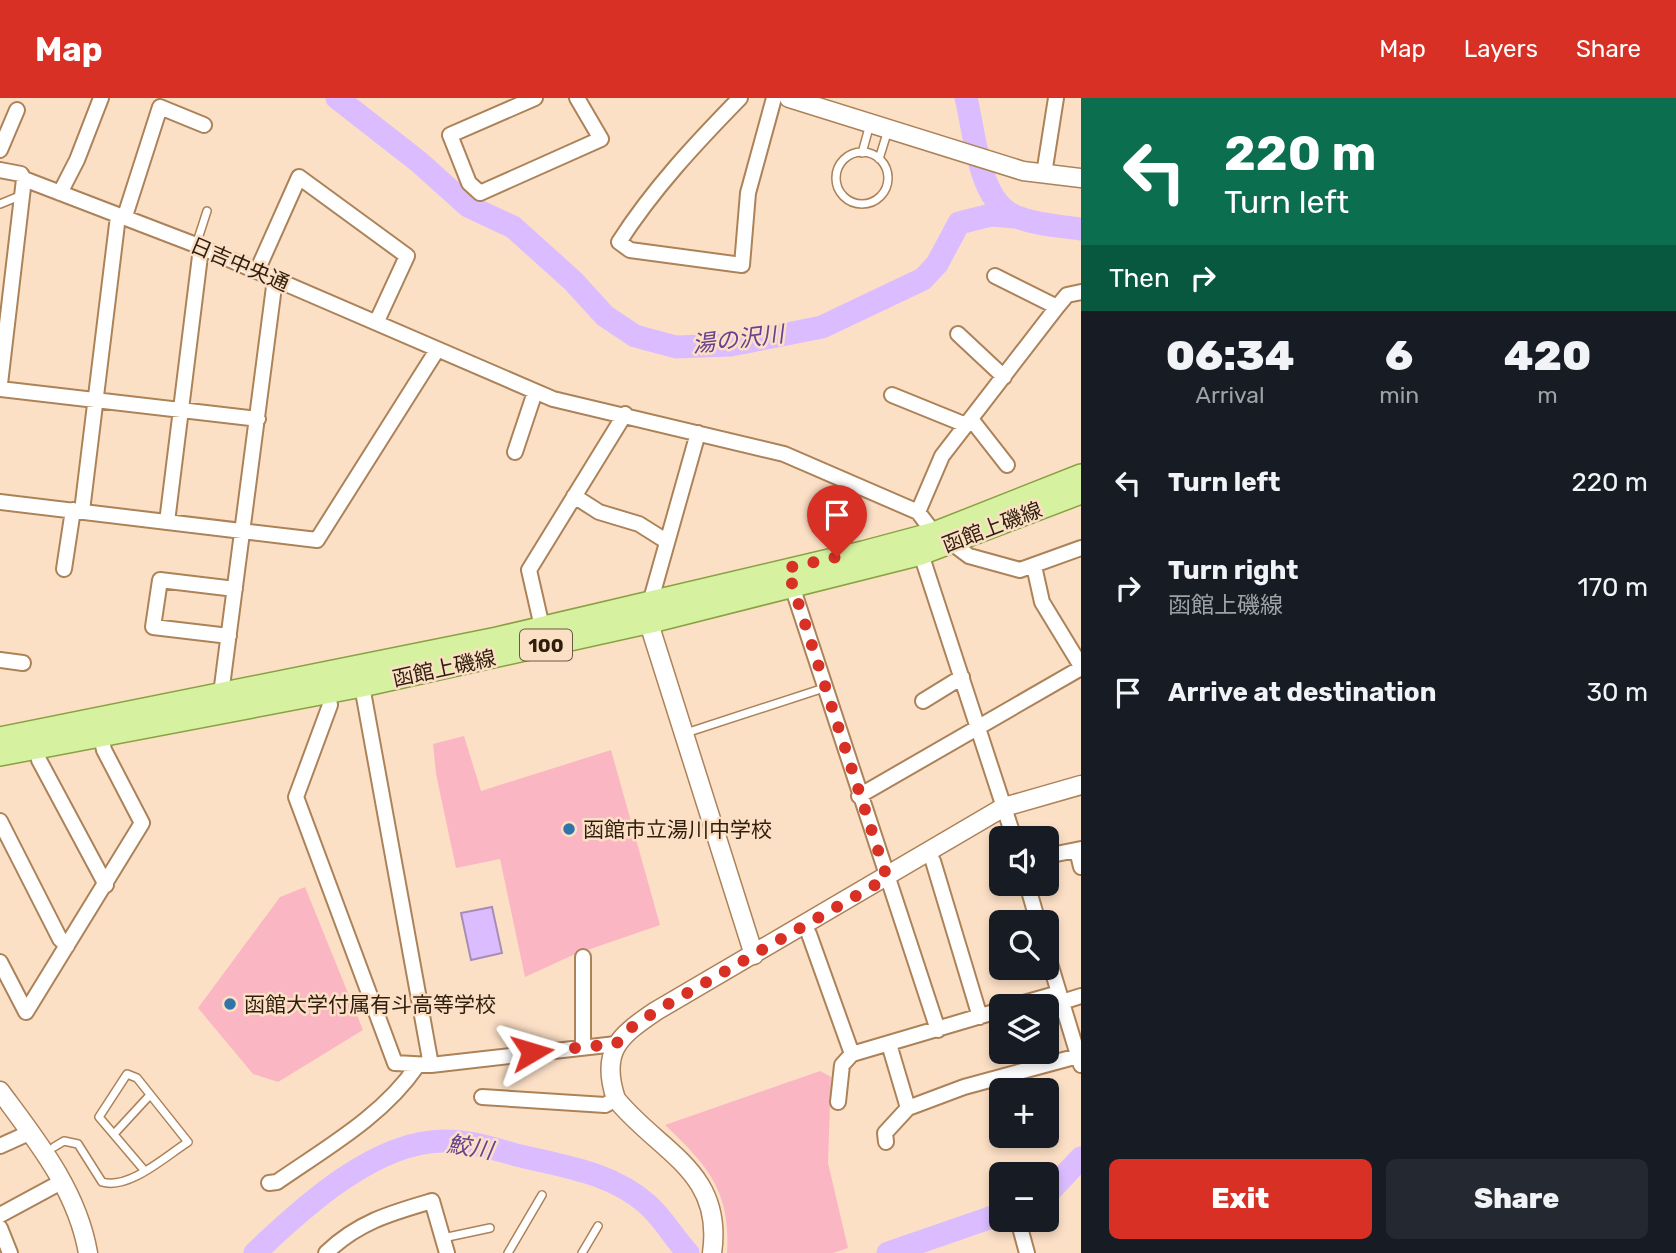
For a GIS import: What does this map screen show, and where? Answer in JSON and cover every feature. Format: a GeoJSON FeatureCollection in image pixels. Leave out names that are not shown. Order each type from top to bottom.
{"type":"FeatureCollection","features":[{"type":"Feature","properties":{"kind":"main road","name":"函館上磯線"},"geometry":{"type":"LineString","coordinates":[[789,577],[921,554],[943,539],[1081,475]]}},
{"type":"Feature","properties":{"kind":"main road","name":"函館上磯線"},"geometry":{"type":"LineString","coordinates":[[0,738],[221,694],[326,683],[362,686],[943,539],[1081,493]]}},
{"type":"Feature","properties":{"kind":"main road","name":"函館上磯線"},"geometry":{"type":"LineString","coordinates":[[0,755],[101,736],[326,683],[542,627],[650,612]]}},
{"type":"Feature","properties":{"kind":"street"},"geometry":{"type":"LineString","coordinates":[[60,193],[78,160],[101,98]]}},
{"type":"Feature","properties":{"kind":"street"},"geometry":{"type":"LineString","coordinates":[[535,98],[450,135],[470,183],[480,193],[601,139],[577,98]]}},
{"type":"Feature","properties":{"kind":"street"},"geometry":{"type":"LineString","coordinates":[[740,98],[687,154],[636,215],[619,242],[630,250],[742,265],[748,193],[774,98]]}},
{"type":"Feature","properties":{"kind":"street"},"geometry":{"type":"LineString","coordinates":[[1044,174],[1056,98]]}},
{"type":"Feature","properties":{"kind":"street"},"geometry":{"type":"LineString","coordinates":[[799,100],[991,162],[1044,174],[1081,178]]}},
{"type":"Feature","properties":{"kind":"street"},"geometry":{"type":"LineString","coordinates":[[64,569],[96,401],[122,216],[160,107],[204,125]]}},
{"type":"Feature","properties":{"kind":"street"},"geometry":{"type":"LineString","coordinates":[[0,150],[17,110]]}},
{"type":"Feature","properties":{"kind":"street","name":"日吉中央通"},"geometry":{"type":"LineString","coordinates":[[0,170],[20,174],[24,179],[257,271],[535,392],[784,454],[918,512]]}},
{"type":"Feature","properties":{"kind":"street"},"geometry":{"type":"LineString","coordinates":[[257,271],[299,177],[407,256],[377,321]]}},
{"type":"Feature","properties":{"kind":"street"},"geometry":{"type":"LineString","coordinates":[[24,179],[0,387],[258,419]]}},
{"type":"Feature","properties":{"kind":"street"},"geometry":{"type":"LineString","coordinates":[[167,522],[199,247]]}},
{"type":"Feature","properties":{"kind":"street"},"geometry":{"type":"LineString","coordinates":[[995,276],[1057,307]]}},
{"type":"Feature","properties":{"kind":"street"},"geometry":{"type":"LineString","coordinates":[[221,694],[275,279]]}},
{"type":"Feature","properties":{"kind":"street"},"geometry":{"type":"LineString","coordinates":[[1081,292],[1067,295],[942,456],[918,512],[943,539],[969,556],[1015,569],[1034,566],[1081,548]]}},
{"type":"Feature","properties":{"kind":"street"},"geometry":{"type":"LineString","coordinates":[[958,334],[1004,377]]}},
{"type":"Feature","properties":{"kind":"street"},"geometry":{"type":"LineString","coordinates":[[0,502],[317,540],[437,349]]}},
{"type":"Feature","properties":{"kind":"street"},"geometry":{"type":"LineString","coordinates":[[515,452],[535,392]]}},
{"type":"Feature","properties":{"kind":"street"},"geometry":{"type":"LineString","coordinates":[[892,396],[968,422],[1007,465]]}},
{"type":"Feature","properties":{"kind":"street"},"geometry":{"type":"LineString","coordinates":[[542,627],[529,570],[625,414]]}},
{"type":"Feature","properties":{"kind":"street"},"geometry":{"type":"LineString","coordinates":[[698,433],[666,541],[650,612],[754,955]]}},
{"type":"Feature","properties":{"kind":"street"},"geometry":{"type":"LineString","coordinates":[[574,496],[599,512],[639,524],[666,541]]}},
{"type":"Feature","properties":{"kind":"street"},"geometry":{"type":"LineString","coordinates":[[921,554],[1010,826]]}},
{"type":"Feature","properties":{"kind":"street"},"geometry":{"type":"LineString","coordinates":[[859,796],[1081,667],[1042,603],[1034,566]]}},
{"type":"Feature","properties":{"kind":"street"},"geometry":{"type":"LineString","coordinates":[[789,577],[938,1030]]}},
{"type":"Feature","properties":{"kind":"street"},"geometry":{"type":"LineString","coordinates":[[229,636],[153,627],[160,580],[235,589]]}},
{"type":"Feature","properties":{"kind":"street"},"geometry":{"type":"LineString","coordinates":[[0,660],[23,663]]}},
{"type":"Feature","properties":{"kind":"street"},"geometry":{"type":"LineString","coordinates":[[923,701],[962,677]]}},
{"type":"Feature","properties":{"kind":"street"},"geometry":{"type":"LineString","coordinates":[[326,683],[330,705],[296,797],[395,1062],[424,1065],[616,1044]]}},
{"type":"Feature","properties":{"kind":"street"},"geometry":{"type":"LineString","coordinates":[[362,686],[424,1065]]}},
{"type":"Feature","properties":{"kind":"street"},"geometry":{"type":"LineString","coordinates":[[0,962],[26,1012],[142,824],[104,750],[101,736]]}},
{"type":"Feature","properties":{"kind":"street"},"geometry":{"type":"LineString","coordinates":[[39,760],[106,885]]}},
{"type":"Feature","properties":{"kind":"street"},"geometry":{"type":"LineString","coordinates":[[712,1252],[712,1213],[699,1179],[616,1098],[609,1073],[616,1044],[629,1029],[656,1011],[1004,807],[1081,785]]}},
{"type":"Feature","properties":{"kind":"street"},"geometry":{"type":"LineString","coordinates":[[0,821],[60,939],[67,946]]}},
{"type":"Feature","properties":{"kind":"street"},"geometry":{"type":"LineString","coordinates":[[1059,854],[1079,850],[1081,867]]}},
{"type":"Feature","properties":{"kind":"street"},"geometry":{"type":"LineString","coordinates":[[933,861],[980,1017]]}},
{"type":"Feature","properties":{"kind":"street"},"geometry":{"type":"LineString","coordinates":[[809,934],[852,1054]]}},
{"type":"Feature","properties":{"kind":"street"},"geometry":{"type":"LineString","coordinates":[[583,957],[583,1046]]}},
{"type":"Feature","properties":{"kind":"street"},"geometry":{"type":"LineString","coordinates":[[886,1142],[885,1133],[908,1108],[964,1087],[1079,1061],[1055,980]]}},
{"type":"Feature","properties":{"kind":"street"},"geometry":{"type":"LineString","coordinates":[[1060,997],[1081,996]]}},
{"type":"Feature","properties":{"kind":"street"},"geometry":{"type":"LineString","coordinates":[[838,1102],[842,1065],[852,1054],[989,1014]]}},
{"type":"Feature","properties":{"kind":"street"},"geometry":{"type":"LineString","coordinates":[[889,1044],[908,1108]]}},
{"type":"Feature","properties":{"kind":"street"},"geometry":{"type":"LineString","coordinates":[[269,1183],[277,1182],[370,1117],[424,1065]]}},
{"type":"Feature","properties":{"kind":"street"},"geometry":{"type":"LineString","coordinates":[[0,1091],[63,1181],[79,1218],[88,1253]]}},
{"type":"Feature","properties":{"kind":"street"},"geometry":{"type":"LineString","coordinates":[[481,1097],[605,1105],[616,1098]]}},
{"type":"Feature","properties":{"kind":"street"},"geometry":{"type":"LineString","coordinates":[[0,1146],[31,1132]]}},
{"type":"Feature","properties":{"kind":"street"},"geometry":{"type":"LineString","coordinates":[[0,1215],[63,1181]]}},
{"type":"Feature","properties":{"kind":"street"},"geometry":{"type":"LineString","coordinates":[[327,1253],[346,1234],[380,1216],[432,1200],[447,1253]]}},
{"type":"Feature","properties":{"kind":"street"},"geometry":{"type":"LineString","coordinates":[[0,1228],[10,1253]]}},
{"type":"Feature","properties":{"kind":"street"},"geometry":{"type":"LineString","coordinates":[[1021,1232],[1027,1253]]}},
{"type":"Feature","properties":{"kind":"lane"},"geometry":{"type":"LineString","coordinates":[[862,153],[870,124]]}},
{"type":"Feature","properties":{"kind":"lane"},"geometry":{"type":"LineString","coordinates":[[879,159],[888,129]]}},
{"type":"Feature","properties":{"kind":"lane"},"geometry":{"type":"LineString","coordinates":[[862,153],[879,159],[887,174],[884,191],[871,202],[854,203],[840,192],[836,177],[842,161],[862,153]]}},
{"type":"Feature","properties":{"kind":"lane"},"geometry":{"type":"LineString","coordinates":[[0,204],[23,195]]}},
{"type":"Feature","properties":{"kind":"lane"},"geometry":{"type":"LineString","coordinates":[[199,247],[207,211]]}},
{"type":"Feature","properties":{"kind":"lane"},"geometry":{"type":"LineString","coordinates":[[692,731],[824,688]]}},
{"type":"Feature","properties":{"kind":"lane"},"geometry":{"type":"LineString","coordinates":[[54,1147],[64,1141],[78,1144],[102,1182],[113,1185],[144,1170],[188,1142],[137,1078],[127,1074],[99,1117],[144,1170]]}},
{"type":"Feature","properties":{"kind":"lane"},"geometry":{"type":"LineString","coordinates":[[114,1134],[150,1095]]}},
{"type":"Feature","properties":{"kind":"lane"},"geometry":{"type":"LineString","coordinates":[[508,1253],[542,1195]]}},
{"type":"Feature","properties":{"kind":"lane"},"geometry":{"type":"LineString","coordinates":[[582,1253],[598,1226]]}},
{"type":"Feature","properties":{"kind":"lane"},"geometry":{"type":"LineString","coordinates":[[443,1238],[490,1228]]}},
{"type":"Feature","properties":{"kind":"shaded area"},"geometry":{"type":"Polygon","coordinates":[[[464,736],[481,791],[611,750],[660,925],[573,955],[525,977],[500,859],[456,868],[436,774],[433,744],[464,736]]]}},
{"type":"Feature","properties":{"kind":"shaded area"},"geometry":{"type":"Polygon","coordinates":[[[305,887],[363,1030],[278,1082],[253,1074],[198,1008],[280,897],[305,887]]]}},
{"type":"Feature","properties":{"kind":"shaded area"},"geometry":{"type":"Polygon","coordinates":[[[492,907],[502,953],[471,960],[461,913],[492,907]]]}},
{"type":"Feature","properties":{"kind":"shaded area"},"geometry":{"type":"Polygon","coordinates":[[[820,1071],[831,1077],[828,1163],[848,1248],[833,1253],[727,1253],[725,1212],[713,1181],[693,1153],[665,1125],[820,1071]]]}},
{"type":"Feature","properties":{"kind":"waterway","name":"湯の沢川"},"geometry":{"type":"LineString","coordinates":[[337,98],[419,162],[468,206],[513,227],[573,281],[605,316],[635,336],[676,347],[731,345],[822,327],[923,279],[937,264],[959,223],[991,215],[1014,217]]}},
{"type":"Feature","properties":{"kind":"waterway"},"geometry":{"type":"LineString","coordinates":[[966,98],[980,165],[994,197],[1004,209],[1032,222],[1081,229]]}},
{"type":"Feature","properties":{"kind":"waterway","name":"鮫川"},"geometry":{"type":"LineString","coordinates":[[255,1253],[318,1197],[368,1163],[421,1143],[447,1141],[477,1144],[574,1168],[620,1185],[647,1204],[688,1253]]}},
{"type":"Feature","properties":{"kind":"waterway","name":"鮫川"},"geometry":{"type":"LineString","coordinates":[[1059,1181],[1081,1158]]}},
{"type":"Feature","properties":{"kind":"waterway","name":"鮫川"},"geometry":{"type":"LineString","coordinates":[[888,1253],[989,1218]]}},
{"type":"Feature","properties":{"kind":"place","name":"函館市立湯川中学校"},"geometry":{"type":"Point","coordinates":[569,829]}},
{"type":"Feature","properties":{"kind":"place","name":"函館大学付属有斗高等学校"},"geometry":{"type":"Point","coordinates":[230,1004]}},
{"type":"Feature","properties":{"kind":"route"},"geometry":{"type":"LineString","coordinates":[[532,1052],[600,1043],[616,1044],[629,1029],[656,1011],[887,878],[794,598],[787,568],[837,557]]}}]}
